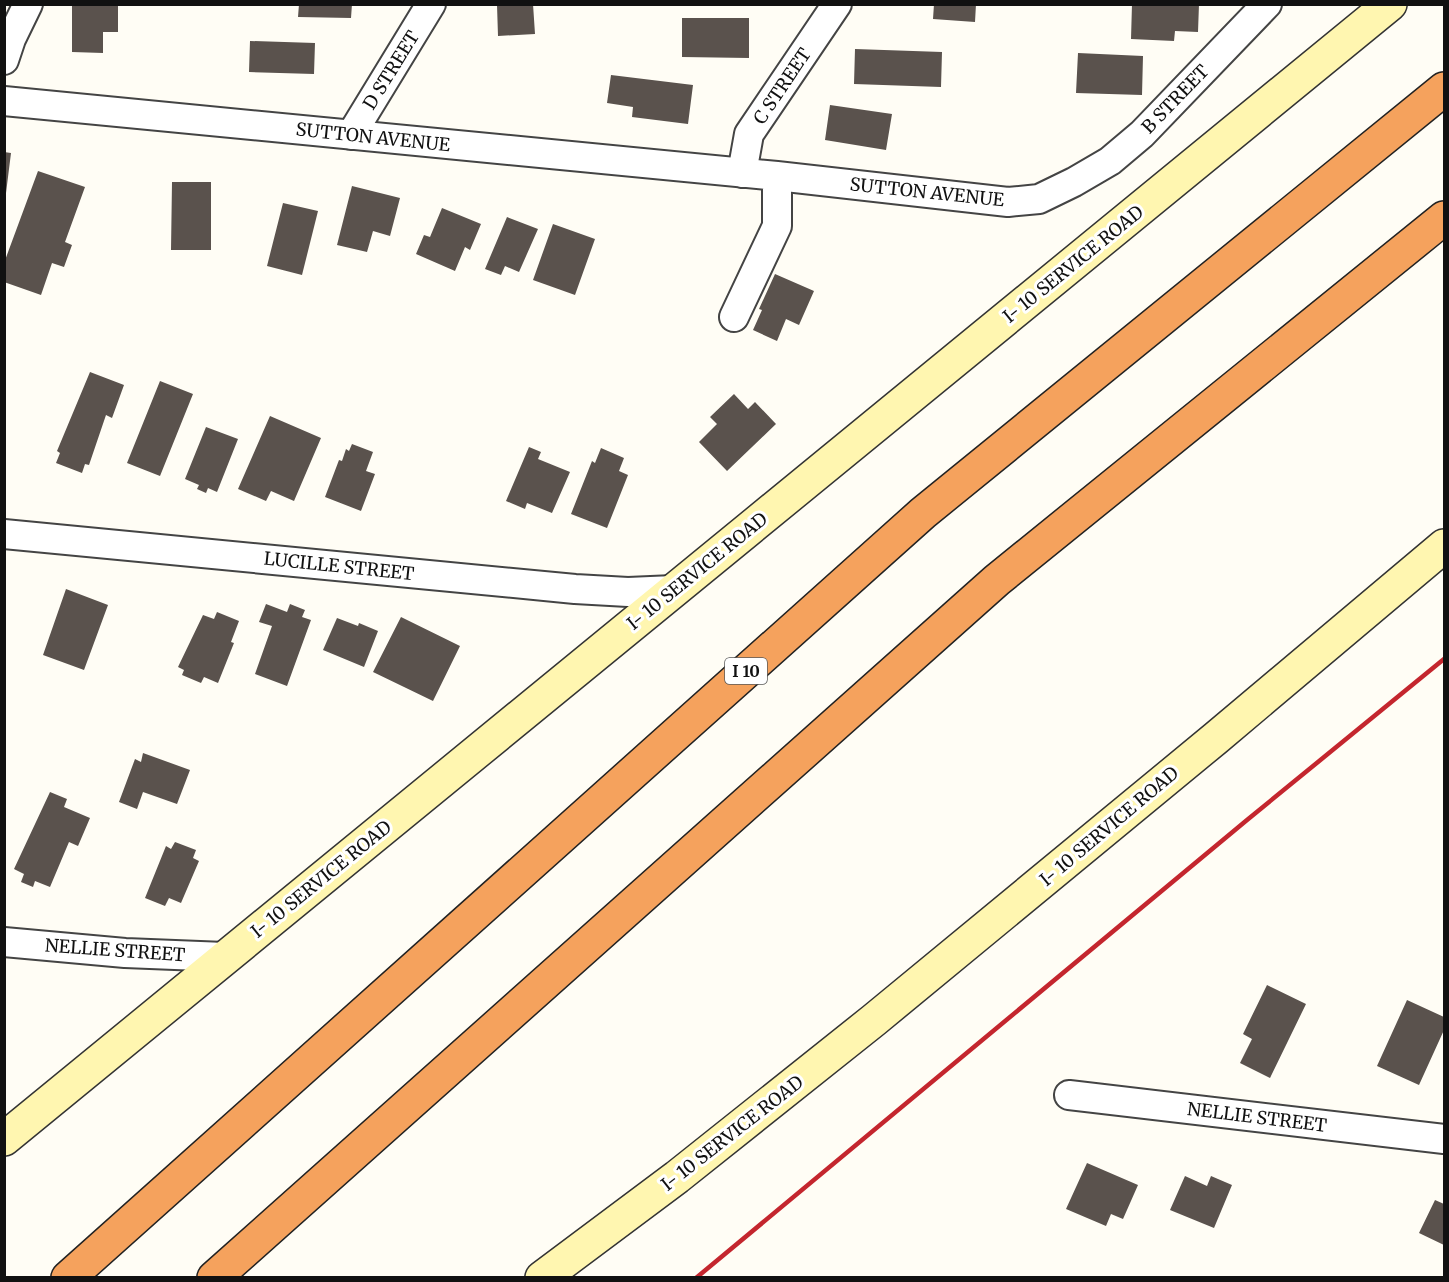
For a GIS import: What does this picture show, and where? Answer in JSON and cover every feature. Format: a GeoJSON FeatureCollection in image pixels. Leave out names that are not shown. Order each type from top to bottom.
{"type":"FeatureCollection","features":[{"type":"Feature","properties":{"kind":"highway","name":"I 10"},"geometry":{"type":"LineString","coordinates":[[68,1278],[923,513],[1444,89]]}},
{"type":"Feature","properties":{"kind":"highway"},"geometry":{"type":"LineString","coordinates":[[214,1278],[997,580],[1444,218]]}},
{"type":"Feature","properties":{"kind":"main road","name":"I- 10 SERVICE ROAD"},"geometry":{"type":"LineString","coordinates":[[4,1139],[1389,4]]}},
{"type":"Feature","properties":{"kind":"main road","name":"I- 10 SERVICE ROAD"},"geometry":{"type":"LineString","coordinates":[[542,1278],[677,1177],[874,1020],[1216,738],[1444,546]]}},
{"type":"Feature","properties":{"kind":"street"},"geometry":{"type":"LineString","coordinates":[[4,60],[11,39],[28,4]]}},
{"type":"Feature","properties":{"kind":"street","name":"D STREET"},"geometry":{"type":"LineString","coordinates":[[351,135],[432,4]]}},
{"type":"Feature","properties":{"kind":"street","name":"C STREET"},"geometry":{"type":"LineString","coordinates":[[742,173],[749,134],[837,4]]}},
{"type":"Feature","properties":{"kind":"street","name":"B STREET"},"geometry":{"type":"LineString","coordinates":[[1074,182],[1110,160],[1142,134],[1267,4]]}},
{"type":"Feature","properties":{"kind":"street","name":"SUTTON AVENUE"},"geometry":{"type":"LineString","coordinates":[[4,101],[777,176],[1008,202],[1039,199],[1074,182]]}},
{"type":"Feature","properties":{"kind":"street"},"geometry":{"type":"LineString","coordinates":[[734,317],[777,226],[777,176]]}},
{"type":"Feature","properties":{"kind":"street","name":"LUCILLE STREET"},"geometry":{"type":"LineString","coordinates":[[4,534],[575,589],[674,590]]}},
{"type":"Feature","properties":{"kind":"street","name":"NELLIE STREET"},"geometry":{"type":"LineString","coordinates":[[4,942],[125,953],[225,957]]}},
{"type":"Feature","properties":{"kind":"street","name":"NELLIE STREET"},"geometry":{"type":"LineString","coordinates":[[1069,1095],[1444,1139]]}},
{"type":"Feature","properties":{"kind":"building"},"geometry":{"type":"Polygon","coordinates":[[[72,4],[118,4],[118,32],[103,32],[103,53],[72,52],[72,4]]]}},
{"type":"Feature","properties":{"kind":"building"},"geometry":{"type":"Polygon","coordinates":[[[299,4],[352,4],[351,18],[298,17],[299,4]]]}},
{"type":"Feature","properties":{"kind":"building"},"geometry":{"type":"Polygon","coordinates":[[[533,4],[535,34],[498,36],[497,5],[533,4]]]}},
{"type":"Feature","properties":{"kind":"building"},"geometry":{"type":"Polygon","coordinates":[[[934,4],[976,4],[975,22],[933,19],[934,4]]]}},
{"type":"Feature","properties":{"kind":"building"},"geometry":{"type":"Polygon","coordinates":[[[1132,4],[1199,4],[1198,32],[1175,31],[1174,41],[1131,39],[1132,4]]]}},
{"type":"Feature","properties":{"kind":"building"},"geometry":{"type":"Polygon","coordinates":[[[682,18],[749,18],[749,58],[682,57],[682,18]]]}},
{"type":"Feature","properties":{"kind":"building"},"geometry":{"type":"Polygon","coordinates":[[[250,41],[315,43],[314,74],[249,72],[250,41]]]}},
{"type":"Feature","properties":{"kind":"building"},"geometry":{"type":"Polygon","coordinates":[[[855,49],[942,52],[941,87],[854,84],[855,49]]]}},
{"type":"Feature","properties":{"kind":"building"},"geometry":{"type":"Polygon","coordinates":[[[1078,53],[1143,56],[1142,95],[1076,93],[1078,53]]]}},
{"type":"Feature","properties":{"kind":"building"},"geometry":{"type":"Polygon","coordinates":[[[611,75],[693,85],[688,124],[632,117],[633,107],[607,103],[611,75]]]}},
{"type":"Feature","properties":{"kind":"building"},"geometry":{"type":"Polygon","coordinates":[[[830,105],[892,114],[886,150],[825,140],[830,105]]]}},
{"type":"Feature","properties":{"kind":"building"},"geometry":{"type":"Polygon","coordinates":[[[4,152],[11,153],[6,193],[4,193],[4,152]]]}},
{"type":"Feature","properties":{"kind":"building"},"geometry":{"type":"Polygon","coordinates":[[[38,171],[85,187],[65,242],[72,245],[64,267],[52,263],[41,295],[4,282],[4,263],[38,171]]]}},
{"type":"Feature","properties":{"kind":"building"},"geometry":{"type":"Polygon","coordinates":[[[172,182],[211,182],[211,250],[171,250],[172,182]]]}},
{"type":"Feature","properties":{"kind":"building"},"geometry":{"type":"Polygon","coordinates":[[[352,186],[400,198],[390,236],[373,231],[367,252],[337,245],[352,186]]]}},
{"type":"Feature","properties":{"kind":"building"},"geometry":{"type":"Polygon","coordinates":[[[283,203],[318,211],[302,275],[267,266],[283,203]]]}},
{"type":"Feature","properties":{"kind":"building"},"geometry":{"type":"Polygon","coordinates":[[[442,208],[481,224],[470,250],[465,247],[455,271],[416,254],[424,235],[430,237],[442,208]]]}},
{"type":"Feature","properties":{"kind":"building"},"geometry":{"type":"Polygon","coordinates":[[[507,217],[538,229],[519,272],[505,266],[501,275],[485,269],[507,217]]]}},
{"type":"Feature","properties":{"kind":"building"},"geometry":{"type":"Polygon","coordinates":[[[553,224],[595,239],[575,295],[533,280],[553,224]]]}},
{"type":"Feature","properties":{"kind":"building"},"geometry":{"type":"Polygon","coordinates":[[[775,274],[814,291],[799,325],[786,319],[777,341],[753,330],[762,310],[759,309],[775,274]]]}},
{"type":"Feature","properties":{"kind":"building"},"geometry":{"type":"Polygon","coordinates":[[[90,372],[124,385],[112,418],[106,415],[89,465],[85,464],[82,473],[56,463],[60,453],[57,451],[90,372]]]}},
{"type":"Feature","properties":{"kind":"building"},"geometry":{"type":"Polygon","coordinates":[[[160,381],[193,394],[160,476],[127,463],[160,381]]]}},
{"type":"Feature","properties":{"kind":"building"},"geometry":{"type":"Polygon","coordinates":[[[734,394],[748,409],[755,402],[776,424],[727,471],[699,442],[717,424],[710,417],[734,394]]]}},
{"type":"Feature","properties":{"kind":"building"},"geometry":{"type":"Polygon","coordinates":[[[270,416],[321,438],[294,501],[271,491],[266,501],[238,489],[270,416]]]}},
{"type":"Feature","properties":{"kind":"building"},"geometry":{"type":"Polygon","coordinates":[[[206,427],[238,439],[217,492],[208,488],[206,493],[197,489],[199,485],[185,479],[206,427]]]}},
{"type":"Feature","properties":{"kind":"building"},"geometry":{"type":"Polygon","coordinates":[[[352,444],[373,452],[366,471],[375,474],[361,511],[325,497],[339,460],[342,461],[346,449],[349,451],[352,444]]]}},
{"type":"Feature","properties":{"kind":"building"},"geometry":{"type":"Polygon","coordinates":[[[529,447],[541,452],[538,459],[570,472],[552,513],[527,503],[525,509],[506,501],[529,447]]]}},
{"type":"Feature","properties":{"kind":"building"},"geometry":{"type":"Polygon","coordinates":[[[601,448],[624,458],[619,471],[628,475],[607,528],[571,514],[592,461],[595,463],[601,448]]]}},
{"type":"Feature","properties":{"kind":"building"},"geometry":{"type":"Polygon","coordinates":[[[66,589],[108,605],[84,670],[43,655],[66,589]]]}},
{"type":"Feature","properties":{"kind":"building"},"geometry":{"type":"Polygon","coordinates":[[[266,604],[287,612],[290,604],[305,610],[302,617],[311,620],[287,686],[255,674],[272,626],[259,622],[266,604]]]}},
{"type":"Feature","properties":{"kind":"building"},"geometry":{"type":"Polygon","coordinates":[[[217,612],[239,621],[231,642],[234,643],[218,683],[204,677],[201,683],[182,675],[184,670],[178,667],[203,615],[214,619],[217,612]]]}},
{"type":"Feature","properties":{"kind":"building"},"geometry":{"type":"Polygon","coordinates":[[[401,617],[460,646],[433,701],[373,672],[401,617]]]}},
{"type":"Feature","properties":{"kind":"building"},"geometry":{"type":"Polygon","coordinates":[[[337,618],[358,626],[359,623],[378,631],[364,667],[323,650],[337,618]]]}},
{"type":"Feature","properties":{"kind":"building"},"geometry":{"type":"Polygon","coordinates":[[[143,753],[190,770],[177,804],[143,792],[137,809],[119,802],[135,759],[141,762],[143,753]]]}},
{"type":"Feature","properties":{"kind":"building"},"geometry":{"type":"Polygon","coordinates":[[[50,792],[67,799],[64,807],[90,818],[78,846],[69,842],[50,887],[35,881],[33,887],[21,882],[24,874],[14,869],[50,792]]]}},
{"type":"Feature","properties":{"kind":"building"},"geometry":{"type":"Polygon","coordinates":[[[175,842],[196,850],[193,858],[199,861],[181,903],[169,898],[165,906],[145,898],[166,846],[171,849],[175,842]]]}},
{"type":"Feature","properties":{"kind":"building"},"geometry":{"type":"Polygon","coordinates":[[[1267,985],[1306,1004],[1270,1078],[1240,1063],[1252,1039],[1243,1034],[1267,985]]]}},
{"type":"Feature","properties":{"kind":"building"},"geometry":{"type":"Polygon","coordinates":[[[1407,1000],[1444,1017],[1444,1030],[1419,1085],[1377,1066],[1407,1000]]]}},
{"type":"Feature","properties":{"kind":"building"},"geometry":{"type":"Polygon","coordinates":[[[1087,1163],[1138,1185],[1123,1219],[1111,1214],[1106,1226],[1066,1209],[1087,1163]]]}},
{"type":"Feature","properties":{"kind":"building"},"geometry":{"type":"Polygon","coordinates":[[[1185,1176],[1207,1186],[1211,1176],[1232,1185],[1214,1228],[1170,1210],[1185,1176]]]}},
{"type":"Feature","properties":{"kind":"building"},"geometry":{"type":"Polygon","coordinates":[[[1435,1200],[1444,1204],[1444,1245],[1419,1233],[1435,1200]]]}},
{"type":"Feature","properties":{"kind":"railway"},"geometry":{"type":"LineString","coordinates":[[696,1278],[1444,659]]}}]}
